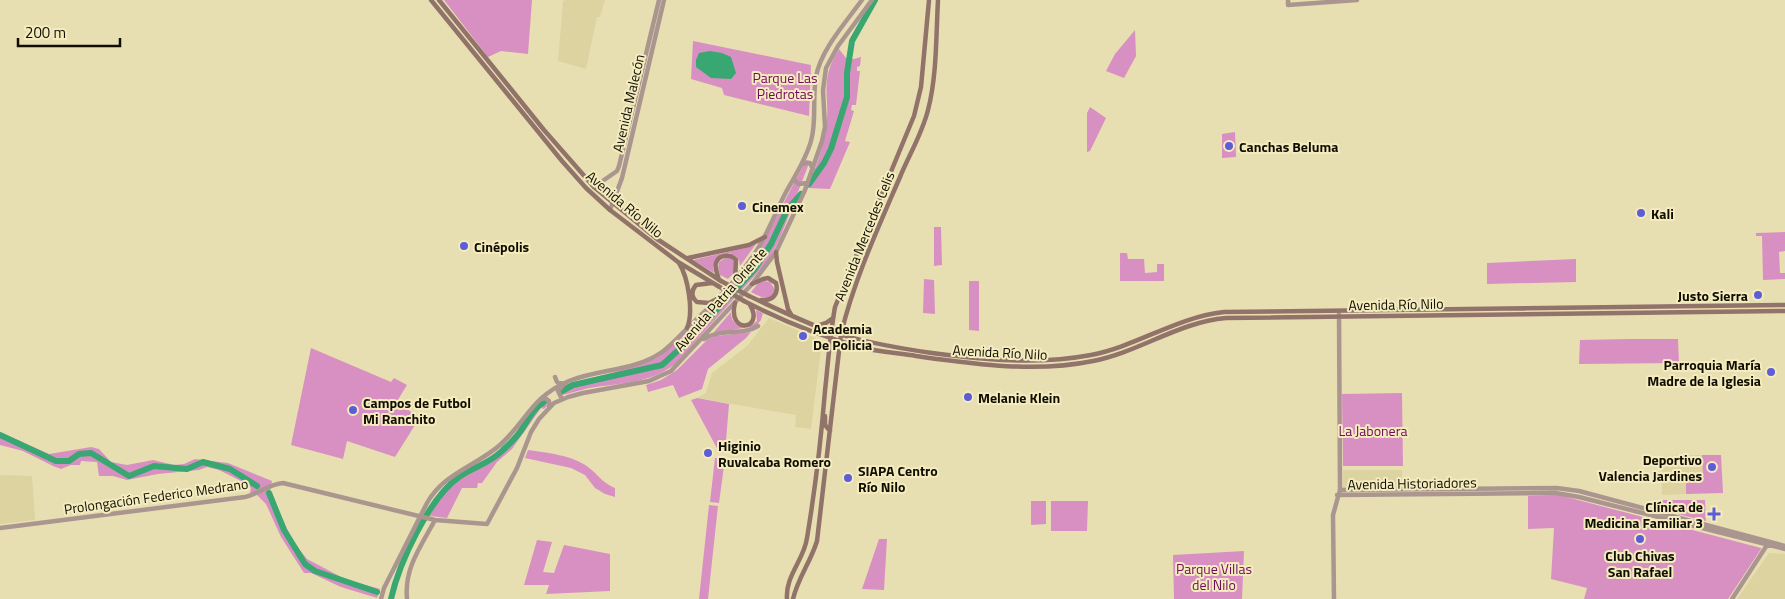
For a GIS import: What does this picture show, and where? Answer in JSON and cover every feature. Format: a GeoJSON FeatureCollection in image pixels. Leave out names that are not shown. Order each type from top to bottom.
{"type":"FeatureCollection","features":[{"type":"Feature","properties":{"kind":"main road","name":"Avenida Río Nilo"},"geometry":{"type":"LineString","coordinates":[[431,0],[586,188],[610,210],[678,262],[744,301],[830,338],[863,348],[964,363],[1031,367],[1054,366],[1103,359],[1208,320],[1226,318],[1785,311]]}},
{"type":"Feature","properties":{"kind":"main road","name":"Avenida Río Nilo"},"geometry":{"type":"LineString","coordinates":[[439,0],[562,151],[594,187],[638,225],[720,280],[792,317],[830,331],[897,348],[964,358],[1033,361],[1068,358],[1101,353],[1195,317],[1233,311],[1785,305]]}},
{"type":"Feature","properties":{"kind":"main road","name":"Avenida Mercedes Celis"},"geometry":{"type":"LineString","coordinates":[[787,599],[790,576],[807,541],[825,392],[830,331],[837,301],[914,116],[921,88],[929,0]]}},
{"type":"Feature","properties":{"kind":"main road","name":"Avenida Mercedes Celis"},"geometry":{"type":"LineString","coordinates":[[793,599],[800,578],[818,541],[840,341],[850,298],[928,110],[932,89],[938,0]]}},
{"type":"Feature","properties":{"kind":"main road"},"geometry":{"type":"LineString","coordinates":[[527,118],[528,115],[532,115]]}},
{"type":"Feature","properties":{"kind":"main road"},"geometry":{"type":"LineString","coordinates":[[558,155],[562,151]]}},
{"type":"Feature","properties":{"kind":"main road"},"geometry":{"type":"LineString","coordinates":[[685,258],[698,258],[749,245],[765,236]]}},
{"type":"Feature","properties":{"kind":"main road"},"geometry":{"type":"LineString","coordinates":[[776,252],[788,309],[792,317],[790,322]]}},
{"type":"Feature","properties":{"kind":"main road"},"geometry":{"type":"LineString","coordinates":[[720,280],[716,263],[719,259],[729,255],[736,260],[735,280]]}},
{"type":"Feature","properties":{"kind":"main road"},"geometry":{"type":"LineString","coordinates":[[678,262],[685,276],[690,316],[687,328]]}},
{"type":"Feature","properties":{"kind":"main road"},"geometry":{"type":"LineString","coordinates":[[752,284],[768,278],[773,280],[777,288],[774,298],[763,300],[754,298]]}},
{"type":"Feature","properties":{"kind":"main road"},"geometry":{"type":"LineString","coordinates":[[712,283],[696,285],[692,295],[697,302],[702,303],[716,299]]}},
{"type":"Feature","properties":{"kind":"main road"},"geometry":{"type":"LineString","coordinates":[[735,303],[734,318],[737,322],[744,325],[751,323],[755,317],[755,312],[750,304]]}},
{"type":"Feature","properties":{"kind":"main road"},"geometry":{"type":"LineString","coordinates":[[816,326],[826,323],[833,318]]}},
{"type":"Feature","properties":{"kind":"main road"},"geometry":{"type":"LineString","coordinates":[[825,392],[825,425],[831,431]]}},
{"type":"Feature","properties":{"kind":"street","name":"Avenida Malecón"},"geometry":{"type":"LineString","coordinates":[[594,187],[617,171],[619,166],[659,0]]}},
{"type":"Feature","properties":{"kind":"street","name":"Avenida Malecón"},"geometry":{"type":"LineString","coordinates":[[610,210],[622,178],[664,0]]}},
{"type":"Feature","properties":{"kind":"street","name":"Avenida Patria Oriente"},"geometry":{"type":"LineString","coordinates":[[381,599],[384,588],[432,495],[442,484],[502,444],[534,405],[549,391],[570,381],[645,361],[662,352],[735,280],[752,258],[765,236],[774,214],[808,150],[813,132],[818,67],[832,42],[862,0]]}},
{"type":"Feature","properties":{"kind":"street","name":"Avenida Patria Oriente"},"geometry":{"type":"LineString","coordinates":[[487,524],[517,468],[531,432],[549,408],[562,399],[583,393],[637,384],[660,377],[671,371],[752,284],[776,252],[808,182],[824,134],[823,90],[826,68],[838,46],[872,0]]}},
{"type":"Feature","properties":{"kind":"street"},"geometry":{"type":"LineString","coordinates":[[1288,2],[1357,0]]}},
{"type":"Feature","properties":{"kind":"street"},"geometry":{"type":"LineString","coordinates":[[801,165],[810,163],[813,169]]}},
{"type":"Feature","properties":{"kind":"street"},"geometry":{"type":"LineString","coordinates":[[794,178],[799,184],[804,185],[808,182]]}},
{"type":"Feature","properties":{"kind":"street"},"geometry":{"type":"LineString","coordinates":[[1334,599],[1333,515],[1338,493],[1339,310]]}},
{"type":"Feature","properties":{"kind":"street"},"geometry":{"type":"LineString","coordinates":[[699,342],[715,334],[748,331],[758,326]]}},
{"type":"Feature","properties":{"kind":"street"},"geometry":{"type":"LineString","coordinates":[[555,377],[558,382],[564,384],[558,391],[562,399]]}},
{"type":"Feature","properties":{"kind":"street"},"geometry":{"type":"LineString","coordinates":[[540,399],[545,398],[549,401],[549,408]]}},
{"type":"Feature","properties":{"kind":"street","name":"Prolongación Federico Medrano"},"geometry":{"type":"LineString","coordinates":[[0,528],[245,497],[259,493],[278,483],[290,484],[434,520],[487,524]]}},
{"type":"Feature","properties":{"kind":"street","name":"Avenida Historiadores"},"geometry":{"type":"LineString","coordinates":[[1338,493],[1557,488],[1579,491],[1785,548]]}},
{"type":"Feature","properties":{"kind":"street"},"geometry":{"type":"LineString","coordinates":[[407,599],[406,586],[409,570],[434,520]]}},
{"type":"Feature","properties":{"kind":"street"},"geometry":{"type":"LineString","coordinates":[[1732,599],[1768,544]]}},
{"type":"Feature","properties":{"kind":"shaded area"},"geometry":{"type":"Polygon","coordinates":[[[605,0],[600,17],[597,17],[586,69],[558,61],[563,1],[605,0]]]}},
{"type":"Feature","properties":{"kind":"shaded area"},"geometry":{"type":"Polygon","coordinates":[[[710,51],[731,57],[736,73],[731,79],[711,78],[696,67],[699,53],[710,51]]]}},
{"type":"Feature","properties":{"kind":"shaded area"},"geometry":{"type":"Polygon","coordinates":[[[769,318],[822,341],[811,429],[795,427],[796,415],[697,398],[706,393],[712,373],[747,346],[769,318]]]}},
{"type":"Feature","properties":{"kind":"shaded area"},"geometry":{"type":"Polygon","coordinates":[[[1702,455],[1703,480],[1686,480],[1686,494],[1662,495],[1661,456],[1702,455]]]}},
{"type":"Feature","properties":{"kind":"shaded area"},"geometry":{"type":"Polygon","coordinates":[[[1343,470],[1402,470],[1402,489],[1343,489],[1343,470]]]}},
{"type":"Feature","properties":{"kind":"shaded area"},"geometry":{"type":"Polygon","coordinates":[[[0,475],[32,476],[35,520],[0,524],[0,475]]]}},
{"type":"Feature","properties":{"kind":"shaded area"},"geometry":{"type":"Polygon","coordinates":[[[1769,553],[1785,554],[1785,599],[1737,599],[1769,553]]]}},
{"type":"Feature","properties":{"kind":"green space"},"geometry":{"type":"Polygon","coordinates":[[[444,0],[532,0],[528,54],[501,51],[488,57],[444,0]]]}},
{"type":"Feature","properties":{"kind":"green space"},"geometry":{"type":"Polygon","coordinates":[[[1135,30],[1136,56],[1124,78],[1106,71],[1115,54],[1135,30]]]}},
{"type":"Feature","properties":{"kind":"green space","name":"Parque Las Piedrotas"},"geometry":{"type":"Polygon","coordinates":[[[693,41],[811,65],[809,116],[724,95],[722,88],[691,79],[693,41]]]}},
{"type":"Feature","properties":{"kind":"green space"},"geometry":{"type":"Polygon","coordinates":[[[839,49],[846,58],[854,59],[861,57],[860,66],[857,67],[857,71],[860,71],[856,105],[852,105],[851,110],[854,111],[845,141],[850,142],[830,189],[808,188],[825,136],[827,80],[839,49]]]}},
{"type":"Feature","properties":{"kind":"green space"},"geometry":{"type":"Polygon","coordinates":[[[1090,107],[1106,118],[1090,151],[1087,152],[1087,113],[1090,107]]]}},
{"type":"Feature","properties":{"kind":"green space","name":"Canchas Beluma"},"geometry":{"type":"Polygon","coordinates":[[[1235,132],[1236,157],[1222,158],[1222,134],[1235,132]]]}},
{"type":"Feature","properties":{"kind":"green space"},"geometry":{"type":"Polygon","coordinates":[[[806,160],[810,161],[780,238],[769,260],[675,364],[665,371],[645,379],[589,388],[563,395],[560,394],[560,389],[563,385],[615,372],[656,358],[723,294],[769,231],[806,160]]]}},
{"type":"Feature","properties":{"kind":"green space"},"geometry":{"type":"Polygon","coordinates":[[[934,227],[941,227],[942,265],[934,266],[934,227]]]}},
{"type":"Feature","properties":{"kind":"green space"},"geometry":{"type":"Polygon","coordinates":[[[1785,232],[1785,251],[1779,252],[1780,273],[1785,273],[1785,279],[1763,280],[1762,236],[1756,236],[1756,233],[1785,232]]]}},
{"type":"Feature","properties":{"kind":"green space"},"geometry":{"type":"Polygon","coordinates":[[[756,244],[740,266],[739,260],[730,253],[716,259],[713,267],[714,273],[693,260],[749,247],[756,244]]]}},
{"type":"Feature","properties":{"kind":"green space"},"geometry":{"type":"Polygon","coordinates":[[[1120,253],[1127,253],[1128,259],[1144,259],[1145,273],[1157,272],[1157,264],[1164,264],[1164,281],[1120,281],[1120,253]]]}},
{"type":"Feature","properties":{"kind":"green space"},"geometry":{"type":"Polygon","coordinates":[[[725,258],[730,258],[735,262],[734,273],[728,279],[720,275],[718,268],[719,262],[725,258]]]}},
{"type":"Feature","properties":{"kind":"green space"},"geometry":{"type":"Polygon","coordinates":[[[1576,259],[1576,282],[1487,284],[1487,263],[1576,259]]]}},
{"type":"Feature","properties":{"kind":"green space"},"geometry":{"type":"Polygon","coordinates":[[[924,279],[934,280],[935,314],[923,313],[924,279]]]}},
{"type":"Feature","properties":{"kind":"green space"},"geometry":{"type":"Polygon","coordinates":[[[969,281],[979,281],[979,331],[969,330],[969,281]]]}},
{"type":"Feature","properties":{"kind":"green space"},"geometry":{"type":"Polygon","coordinates":[[[759,282],[770,282],[774,288],[774,294],[765,297],[751,292],[759,282]]]}},
{"type":"Feature","properties":{"kind":"green space"},"geometry":{"type":"Polygon","coordinates":[[[756,310],[763,313],[761,320],[756,326],[713,333],[731,312],[736,324],[748,326],[753,324],[757,321],[756,310]]]}},
{"type":"Feature","properties":{"kind":"green space"},"geometry":{"type":"Polygon","coordinates":[[[751,332],[708,369],[702,389],[679,398],[673,385],[648,392],[646,385],[661,380],[677,370],[708,339],[716,336],[751,332]]]}},
{"type":"Feature","properties":{"kind":"green space"},"geometry":{"type":"Polygon","coordinates":[[[1678,339],[1679,363],[1579,364],[1580,340],[1678,339]]]}},
{"type":"Feature","properties":{"kind":"green space","name":"Campos de Futbol Mi Ranchito"},"geometry":{"type":"Polygon","coordinates":[[[311,348],[391,382],[394,378],[407,385],[396,403],[420,417],[395,457],[347,441],[343,459],[291,445],[311,348]]]}},
{"type":"Feature","properties":{"kind":"green space","name":"La Jabonera"},"geometry":{"type":"Polygon","coordinates":[[[1402,393],[1403,466],[1343,466],[1342,394],[1402,393]]]}},
{"type":"Feature","properties":{"kind":"green space"},"geometry":{"type":"Polygon","coordinates":[[[697,398],[729,404],[725,453],[719,452],[691,400],[697,398]]]}},
{"type":"Feature","properties":{"kind":"green space"},"geometry":{"type":"Polygon","coordinates":[[[545,401],[547,406],[544,409],[541,408],[512,449],[497,462],[482,483],[478,483],[477,488],[462,488],[447,518],[430,516],[433,510],[430,508],[447,485],[467,470],[488,458],[509,441],[534,408],[545,401]]]}},
{"type":"Feature","properties":{"kind":"green space"},"geometry":{"type":"Polygon","coordinates":[[[0,432],[49,454],[91,447],[99,449],[111,462],[127,465],[153,460],[174,465],[184,464],[195,459],[228,463],[272,481],[270,491],[292,540],[307,559],[345,579],[380,589],[377,598],[341,587],[311,573],[304,573],[281,537],[266,504],[257,495],[250,493],[251,488],[247,484],[219,470],[207,467],[199,470],[158,474],[127,480],[113,476],[99,476],[97,462],[81,461],[80,465],[71,465],[61,469],[23,451],[0,445],[0,432]]]}},
{"type":"Feature","properties":{"kind":"green space"},"geometry":{"type":"Polygon","coordinates":[[[528,450],[560,455],[582,463],[615,488],[615,497],[595,488],[585,475],[571,468],[525,458],[528,450]]]}},
{"type":"Feature","properties":{"kind":"green space","name":"Deportivo Valencia Jardines"},"geometry":{"type":"Polygon","coordinates":[[[1702,455],[1721,455],[1723,493],[1686,494],[1686,480],[1703,479],[1702,455]]]}},
{"type":"Feature","properties":{"kind":"green space"},"geometry":{"type":"Polygon","coordinates":[[[715,458],[725,459],[719,503],[710,502],[715,458]]]}},
{"type":"Feature","properties":{"kind":"green space","name":"Club Chivas San Rafael"},"geometry":{"type":"Polygon","coordinates":[[[1559,495],[1761,549],[1728,599],[1584,599],[1587,588],[1551,579],[1554,528],[1528,529],[1528,496],[1559,495]]]}},
{"type":"Feature","properties":{"kind":"green space"},"geometry":{"type":"Polygon","coordinates":[[[1661,500],[1705,500],[1706,521],[1661,510],[1661,500]]]}},
{"type":"Feature","properties":{"kind":"green space"},"geometry":{"type":"Polygon","coordinates":[[[1031,501],[1046,501],[1046,524],[1031,525],[1031,501]]]}},
{"type":"Feature","properties":{"kind":"green space"},"geometry":{"type":"Polygon","coordinates":[[[1051,501],[1088,501],[1087,531],[1051,531],[1051,501]]]}},
{"type":"Feature","properties":{"kind":"green space"},"geometry":{"type":"Polygon","coordinates":[[[709,505],[718,506],[708,599],[699,599],[709,505]]]}},
{"type":"Feature","properties":{"kind":"green space"},"geometry":{"type":"Polygon","coordinates":[[[879,539],[887,539],[884,590],[862,589],[879,539]]]}},
{"type":"Feature","properties":{"kind":"green space"},"geometry":{"type":"Polygon","coordinates":[[[537,540],[552,542],[543,572],[554,573],[564,545],[610,554],[610,591],[546,594],[549,585],[524,585],[537,540]]]}},
{"type":"Feature","properties":{"kind":"green space","name":"Parque Villas del Nilo"},"geometry":{"type":"Polygon","coordinates":[[[1244,551],[1242,599],[1174,599],[1173,555],[1244,551]]]}},
{"type":"Feature","properties":{"kind":"waterway"},"geometry":{"type":"LineString","coordinates":[[809,184],[824,163],[831,149],[847,97],[847,73],[852,41],[875,0]]}},
{"type":"Feature","properties":{"kind":"waterway"},"geometry":{"type":"LineString","coordinates":[[562,391],[573,385],[662,365],[683,346],[754,270],[771,244],[787,210],[801,194]]}},
{"type":"Feature","properties":{"kind":"waterway"},"geometry":{"type":"LineString","coordinates":[[391,599],[408,550],[426,515],[437,500],[459,477],[492,459],[502,451],[518,435],[533,412],[544,402]]}},
{"type":"Feature","properties":{"kind":"waterway"},"geometry":{"type":"LineString","coordinates":[[0,435],[56,461],[69,461],[79,454],[91,453],[129,476],[154,466],[187,469],[203,462],[230,469],[257,486]]}},
{"type":"Feature","properties":{"kind":"waterway"},"geometry":{"type":"LineString","coordinates":[[269,493],[284,530],[305,564],[315,571],[377,592]]}},
{"type":"Feature","properties":{"kind":"place","name":"Canchas Beluma"},"geometry":{"type":"Point","coordinates":[1229,146]}},
{"type":"Feature","properties":{"kind":"place","name":"Cinemex"},"geometry":{"type":"Point","coordinates":[742,206]}},
{"type":"Feature","properties":{"kind":"place","name":"Kali"},"geometry":{"type":"Point","coordinates":[1641,213]}},
{"type":"Feature","properties":{"kind":"place","name":"Cinépolis"},"geometry":{"type":"Point","coordinates":[464,246]}},
{"type":"Feature","properties":{"kind":"place","name":"Justo Sierra"},"geometry":{"type":"Point","coordinates":[1758,295]}},
{"type":"Feature","properties":{"kind":"place","name":"Academia De Policia"},"geometry":{"type":"Point","coordinates":[803,336]}},
{"type":"Feature","properties":{"kind":"place","name":"Parroquia María Madre de la Iglesia"},"geometry":{"type":"Point","coordinates":[1771,372]}},
{"type":"Feature","properties":{"kind":"place","name":"Melanie Klein"},"geometry":{"type":"Point","coordinates":[968,397]}},
{"type":"Feature","properties":{"kind":"place","name":"Campos de Futbol Mi Ranchito"},"geometry":{"type":"Point","coordinates":[353,410]}},
{"type":"Feature","properties":{"kind":"place","name":"Higinio Ruvalcaba Romero"},"geometry":{"type":"Point","coordinates":[708,453]}},
{"type":"Feature","properties":{"kind":"place","name":"Deportivo Valencia Jardines"},"geometry":{"type":"Point","coordinates":[1712,467]}},
{"type":"Feature","properties":{"kind":"place","name":"SIAPA Centro Río Nilo"},"geometry":{"type":"Point","coordinates":[848,478]}},
{"type":"Feature","properties":{"kind":"place","name":"Clínica de Medicina Familiar 3"},"geometry":{"type":"Point","coordinates":[1714,514]}},
{"type":"Feature","properties":{"kind":"place","name":"Club Chivas San Rafael"},"geometry":{"type":"Point","coordinates":[1640,539]}}]}
